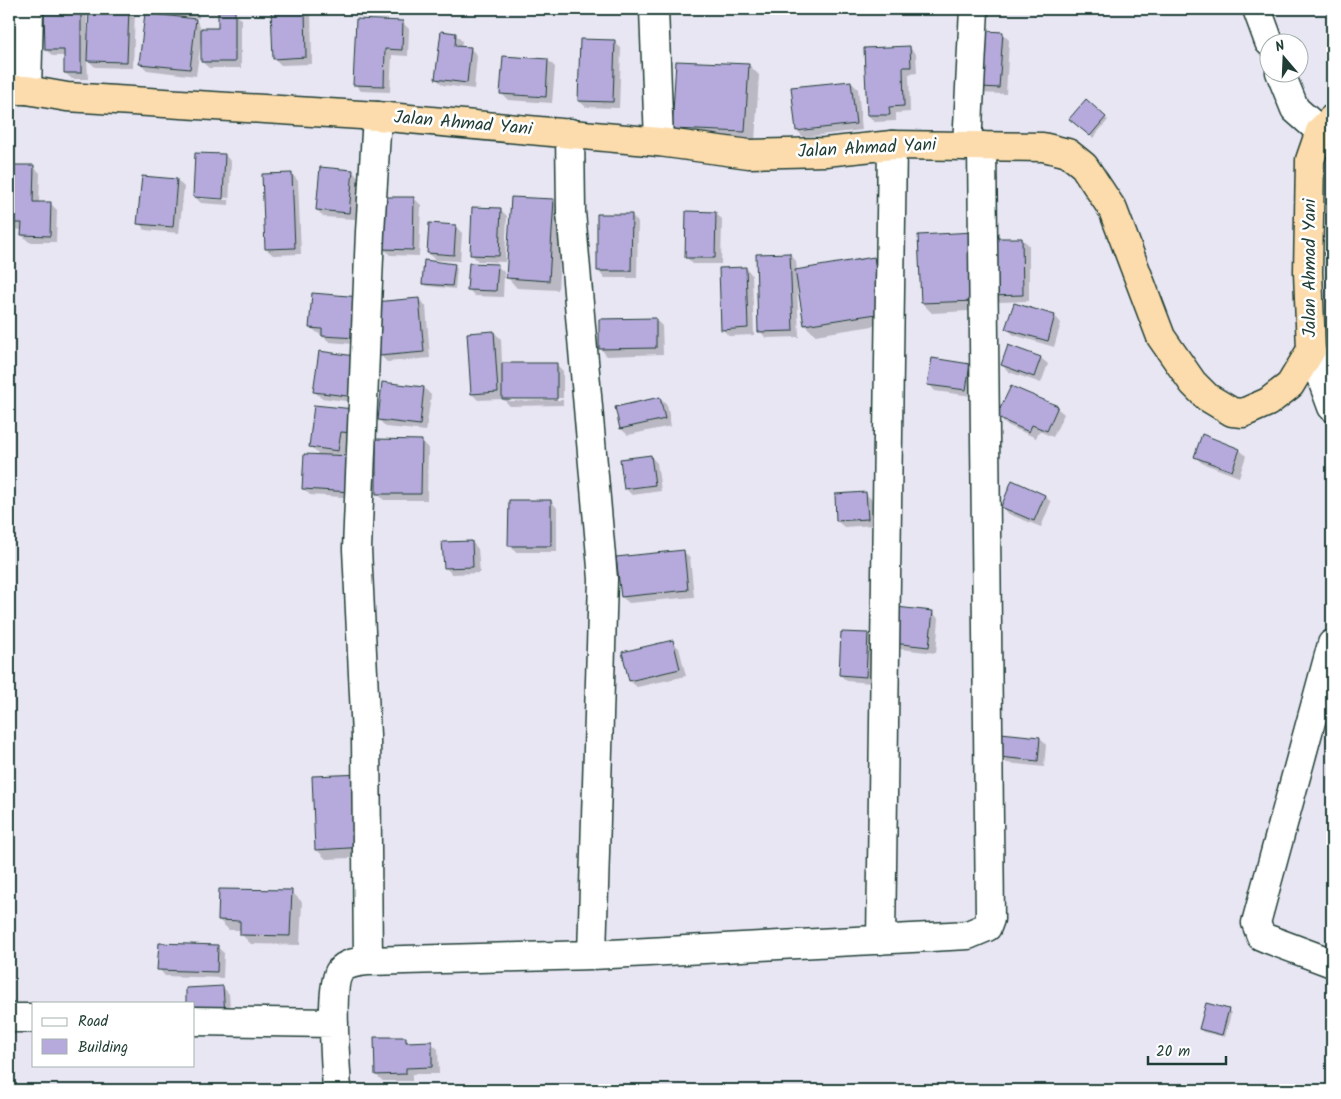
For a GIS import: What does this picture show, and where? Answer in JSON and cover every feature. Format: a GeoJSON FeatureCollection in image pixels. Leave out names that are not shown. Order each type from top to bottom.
{"type":"FeatureCollection","features":[{"type":"Feature","properties":{"kind":"highway","name":"Jalan Ahmad Yani"},"geometry":{"type":"LineString","coordinates":[[18,90],[67,97],[377,116],[659,142],[749,154],[825,152],[892,145],[1043,147],[1068,153],[1084,166],[1113,210],[1161,337],[1193,383],[1207,397],[1232,412],[1243,413],[1268,402],[1290,385],[1311,350],[1308,272],[1310,160],[1326,125]]}},
{"type":"Feature","properties":{"kind":"street"},"geometry":{"type":"LineString","coordinates":[[18,90],[29,9]]}},
{"type":"Feature","properties":{"kind":"street"},"geometry":{"type":"LineString","coordinates":[[654,9],[659,142]]}},
{"type":"Feature","properties":{"kind":"street"},"geometry":{"type":"LineString","coordinates":[[337,1090],[334,1024],[336,977],[345,966],[368,961],[592,955],[968,935],[987,928],[990,919],[974,9]]}},
{"type":"Feature","properties":{"kind":"street"},"geometry":{"type":"LineString","coordinates":[[1257,9],[1265,32]]}},
{"type":"Feature","properties":{"kind":"street"},"geometry":{"type":"LineString","coordinates":[[1284,82],[1295,109],[1326,125]]}},
{"type":"Feature","properties":{"kind":"street"},"geometry":{"type":"LineString","coordinates":[[368,961],[366,736],[357,548],[370,232],[377,116]]}},
{"type":"Feature","properties":{"kind":"street"},"geometry":{"type":"LineString","coordinates":[[570,134],[571,212],[603,578],[592,955]]}},
{"type":"Feature","properties":{"kind":"street"},"geometry":{"type":"LineString","coordinates":[[881,940],[892,145]]}},
{"type":"Feature","properties":{"kind":"street"},"geometry":{"type":"LineString","coordinates":[[1311,350],[1332,407]]}},
{"type":"Feature","properties":{"kind":"street"},"geometry":{"type":"LineString","coordinates":[[1332,644],[1256,923],[1262,936],[1332,963]]}},
{"type":"Feature","properties":{"kind":"street"},"geometry":{"type":"LineString","coordinates":[[9,1018],[32,1018]]}},
{"type":"Feature","properties":{"kind":"street"},"geometry":{"type":"LineString","coordinates":[[195,1021],[334,1024]]}},
{"type":"Feature","properties":{"kind":"building"},"geometry":{"type":"Polygon","coordinates":[[[44,9],[81,9],[81,73],[64,73],[64,50],[45,50],[44,9]]]}},
{"type":"Feature","properties":{"kind":"building"},"geometry":{"type":"Polygon","coordinates":[[[89,9],[129,9],[127,62],[87,61],[89,9]]]}},
{"type":"Feature","properties":{"kind":"building"},"geometry":{"type":"Polygon","coordinates":[[[166,9],[193,9],[193,11],[166,11],[166,9]]]}},
{"type":"Feature","properties":{"kind":"building"},"geometry":{"type":"Polygon","coordinates":[[[271,9],[305,9],[306,57],[273,59],[271,9]]]}},
{"type":"Feature","properties":{"kind":"building"},"geometry":{"type":"Polygon","coordinates":[[[218,11],[235,11],[235,62],[201,62],[201,28],[218,28],[218,11]]]}},
{"type":"Feature","properties":{"kind":"building"},"geometry":{"type":"Polygon","coordinates":[[[145,13],[196,19],[190,69],[139,64],[145,13]]]}},
{"type":"Feature","properties":{"kind":"building"},"geometry":{"type":"Polygon","coordinates":[[[356,19],[403,21],[402,50],[385,49],[384,86],[353,85],[356,19]]]}},
{"type":"Feature","properties":{"kind":"building"},"geometry":{"type":"Polygon","coordinates":[[[968,30],[1003,32],[999,88],[964,86],[968,30]]]}},
{"type":"Feature","properties":{"kind":"building"},"geometry":{"type":"Polygon","coordinates":[[[441,31],[456,33],[455,46],[471,47],[467,83],[435,79],[441,31]]]}},
{"type":"Feature","properties":{"kind":"building"},"geometry":{"type":"Polygon","coordinates":[[[580,39],[615,40],[613,102],[578,101],[580,39]]]}},
{"type":"Feature","properties":{"kind":"building"},"geometry":{"type":"Polygon","coordinates":[[[910,46],[911,67],[903,67],[904,106],[889,107],[890,115],[867,115],[864,48],[910,46]]]}},
{"type":"Feature","properties":{"kind":"building"},"geometry":{"type":"Polygon","coordinates":[[[503,56],[548,59],[546,97],[500,94],[503,56]]]}},
{"type":"Feature","properties":{"kind":"building"},"geometry":{"type":"Polygon","coordinates":[[[676,61],[749,64],[745,132],[672,129],[676,61]]]}},
{"type":"Feature","properties":{"kind":"building"},"geometry":{"type":"Polygon","coordinates":[[[851,81],[856,124],[796,131],[791,87],[851,81]]]}},
{"type":"Feature","properties":{"kind":"building"},"geometry":{"type":"Polygon","coordinates":[[[1086,99],[1106,117],[1090,136],[1069,119],[1086,99]]]}},
{"type":"Feature","properties":{"kind":"building"},"geometry":{"type":"Polygon","coordinates":[[[195,153],[225,154],[223,199],[193,197],[195,153]]]}},
{"type":"Feature","properties":{"kind":"building"},"geometry":{"type":"Polygon","coordinates":[[[9,165],[34,165],[33,202],[51,202],[50,236],[21,235],[22,223],[9,223],[9,165]]]}},
{"type":"Feature","properties":{"kind":"building"},"geometry":{"type":"Polygon","coordinates":[[[320,167],[353,170],[349,213],[316,210],[320,167]]]}},
{"type":"Feature","properties":{"kind":"building"},"geometry":{"type":"Polygon","coordinates":[[[292,173],[295,248],[265,249],[262,174],[292,173]]]}},
{"type":"Feature","properties":{"kind":"building"},"geometry":{"type":"Polygon","coordinates":[[[142,176],[177,179],[173,227],[137,224],[142,176]]]}},
{"type":"Feature","properties":{"kind":"building"},"geometry":{"type":"Polygon","coordinates":[[[383,197],[414,197],[413,250],[382,249],[383,197]]]}},
{"type":"Feature","properties":{"kind":"building"},"geometry":{"type":"Polygon","coordinates":[[[511,197],[554,199],[549,281],[506,278],[511,197]]]}},
{"type":"Feature","properties":{"kind":"building"},"geometry":{"type":"Polygon","coordinates":[[[472,207],[501,208],[499,256],[470,255],[472,207]]]}},
{"type":"Feature","properties":{"kind":"building"},"geometry":{"type":"Polygon","coordinates":[[[686,211],[716,212],[715,258],[685,258],[686,211]]]}},
{"type":"Feature","properties":{"kind":"building"},"geometry":{"type":"Polygon","coordinates":[[[597,214],[632,214],[631,271],[597,271],[597,214]]]}},
{"type":"Feature","properties":{"kind":"building"},"geometry":{"type":"Polygon","coordinates":[[[429,223],[456,225],[454,255],[427,253],[429,223]]]}},
{"type":"Feature","properties":{"kind":"building"},"geometry":{"type":"Polygon","coordinates":[[[974,232],[976,301],[921,303],[918,235],[974,232]]]}},
{"type":"Feature","properties":{"kind":"building"},"geometry":{"type":"Polygon","coordinates":[[[989,238],[1022,238],[1023,295],[990,296],[989,238]]]}},
{"type":"Feature","properties":{"kind":"building"},"geometry":{"type":"Polygon","coordinates":[[[790,253],[793,331],[758,332],[756,254],[790,253]]]}},
{"type":"Feature","properties":{"kind":"building"},"geometry":{"type":"Polygon","coordinates":[[[874,257],[883,313],[804,325],[795,270],[874,257]]]}},
{"type":"Feature","properties":{"kind":"building"},"geometry":{"type":"Polygon","coordinates":[[[424,260],[455,264],[452,286],[422,284],[424,260]]]}},
{"type":"Feature","properties":{"kind":"building"},"geometry":{"type":"Polygon","coordinates":[[[469,263],[498,264],[496,291],[467,290],[469,263]]]}},
{"type":"Feature","properties":{"kind":"building"},"geometry":{"type":"Polygon","coordinates":[[[746,267],[748,328],[721,330],[719,268],[746,267]]]}},
{"type":"Feature","properties":{"kind":"building"},"geometry":{"type":"Polygon","coordinates":[[[312,293],[361,297],[358,338],[322,336],[322,329],[309,328],[312,293]]]}},
{"type":"Feature","properties":{"kind":"building"},"geometry":{"type":"Polygon","coordinates":[[[419,298],[424,352],[379,356],[374,302],[419,298]]]}},
{"type":"Feature","properties":{"kind":"building"},"geometry":{"type":"Polygon","coordinates":[[[1014,303],[1055,315],[1048,341],[1005,329],[1014,303]]]}},
{"type":"Feature","properties":{"kind":"building"},"geometry":{"type":"Polygon","coordinates":[[[656,318],[656,348],[599,349],[599,319],[656,318]]]}},
{"type":"Feature","properties":{"kind":"building"},"geometry":{"type":"Polygon","coordinates":[[[494,331],[498,392],[471,394],[467,333],[494,331]]]}},
{"type":"Feature","properties":{"kind":"building"},"geometry":{"type":"Polygon","coordinates":[[[1008,345],[1041,357],[1034,377],[1001,365],[1008,345]]]}},
{"type":"Feature","properties":{"kind":"building"},"geometry":{"type":"Polygon","coordinates":[[[319,351],[362,357],[356,397],[313,392],[319,351]]]}},
{"type":"Feature","properties":{"kind":"building"},"geometry":{"type":"Polygon","coordinates":[[[932,358],[970,364],[966,390],[927,385],[932,358]]]}},
{"type":"Feature","properties":{"kind":"building"},"geometry":{"type":"Polygon","coordinates":[[[502,363],[557,363],[557,399],[502,399],[502,363]]]}},
{"type":"Feature","properties":{"kind":"building"},"geometry":{"type":"Polygon","coordinates":[[[382,382],[424,387],[420,425],[378,420],[382,382]]]}},
{"type":"Feature","properties":{"kind":"building"},"geometry":{"type":"Polygon","coordinates":[[[1011,386],[1058,406],[1047,431],[1032,425],[1029,432],[996,417],[1011,386]]]}},
{"type":"Feature","properties":{"kind":"building"},"geometry":{"type":"Polygon","coordinates":[[[660,397],[665,419],[620,429],[615,407],[660,397]]]}},
{"type":"Feature","properties":{"kind":"building"},"geometry":{"type":"Polygon","coordinates":[[[314,405],[354,409],[352,433],[341,432],[338,451],[309,447],[314,405]]]}},
{"type":"Feature","properties":{"kind":"building"},"geometry":{"type":"Polygon","coordinates":[[[1202,434],[1240,449],[1232,471],[1194,457],[1202,434]]]}},
{"type":"Feature","properties":{"kind":"building"},"geometry":{"type":"Polygon","coordinates":[[[376,439],[422,440],[421,494],[376,494],[376,439]]]}},
{"type":"Feature","properties":{"kind":"building"},"geometry":{"type":"Polygon","coordinates":[[[304,454],[353,456],[351,492],[302,489],[304,454]]]}},
{"type":"Feature","properties":{"kind":"building"},"geometry":{"type":"Polygon","coordinates":[[[651,455],[655,485],[624,489],[620,459],[651,455]]]}},
{"type":"Feature","properties":{"kind":"building"},"geometry":{"type":"Polygon","coordinates":[[[1012,480],[1045,495],[1034,521],[1001,507],[1012,480]]]}},
{"type":"Feature","properties":{"kind":"building"},"geometry":{"type":"Polygon","coordinates":[[[866,492],[868,519],[836,521],[835,494],[866,492]]]}},
{"type":"Feature","properties":{"kind":"building"},"geometry":{"type":"Polygon","coordinates":[[[509,500],[551,500],[551,546],[508,546],[509,500]]]}},
{"type":"Feature","properties":{"kind":"building"},"geometry":{"type":"Polygon","coordinates":[[[472,541],[473,567],[444,568],[442,542],[472,541]]]}},
{"type":"Feature","properties":{"kind":"building"},"geometry":{"type":"Polygon","coordinates":[[[684,550],[688,590],[621,597],[616,557],[684,550]]]}},
{"type":"Feature","properties":{"kind":"building"},"geometry":{"type":"Polygon","coordinates":[[[896,607],[933,611],[929,647],[892,643],[896,607]]]}},
{"type":"Feature","properties":{"kind":"building"},"geometry":{"type":"Polygon","coordinates":[[[841,632],[868,633],[866,677],[839,675],[841,632]]]}},
{"type":"Feature","properties":{"kind":"building"},"geometry":{"type":"Polygon","coordinates":[[[673,640],[680,669],[629,681],[622,652],[673,640]]]}},
{"type":"Feature","properties":{"kind":"building"},"geometry":{"type":"Polygon","coordinates":[[[1001,733],[1040,737],[1038,761],[999,757],[1001,733]]]}},
{"type":"Feature","properties":{"kind":"building"},"geometry":{"type":"Polygon","coordinates":[[[363,774],[366,847],[315,850],[312,776],[363,774]]]}},
{"type":"Feature","properties":{"kind":"building"},"geometry":{"type":"Polygon","coordinates":[[[219,889],[292,890],[290,936],[240,935],[240,921],[218,920],[219,889]]]}},
{"type":"Feature","properties":{"kind":"building"},"geometry":{"type":"Polygon","coordinates":[[[159,943],[218,945],[217,972],[157,970],[159,943]]]}},
{"type":"Feature","properties":{"kind":"building"},"geometry":{"type":"Polygon","coordinates":[[[223,986],[225,1015],[195,1017],[195,1002],[186,1002],[186,988],[223,986]]]}},
{"type":"Feature","properties":{"kind":"building"},"geometry":{"type":"Polygon","coordinates":[[[1206,1003],[1229,1009],[1222,1035],[1199,1029],[1206,1003]]]}},
{"type":"Feature","properties":{"kind":"building"},"geometry":{"type":"Polygon","coordinates":[[[374,1037],[406,1037],[406,1042],[432,1041],[432,1067],[406,1068],[406,1074],[375,1075],[374,1037]]]}}]}
